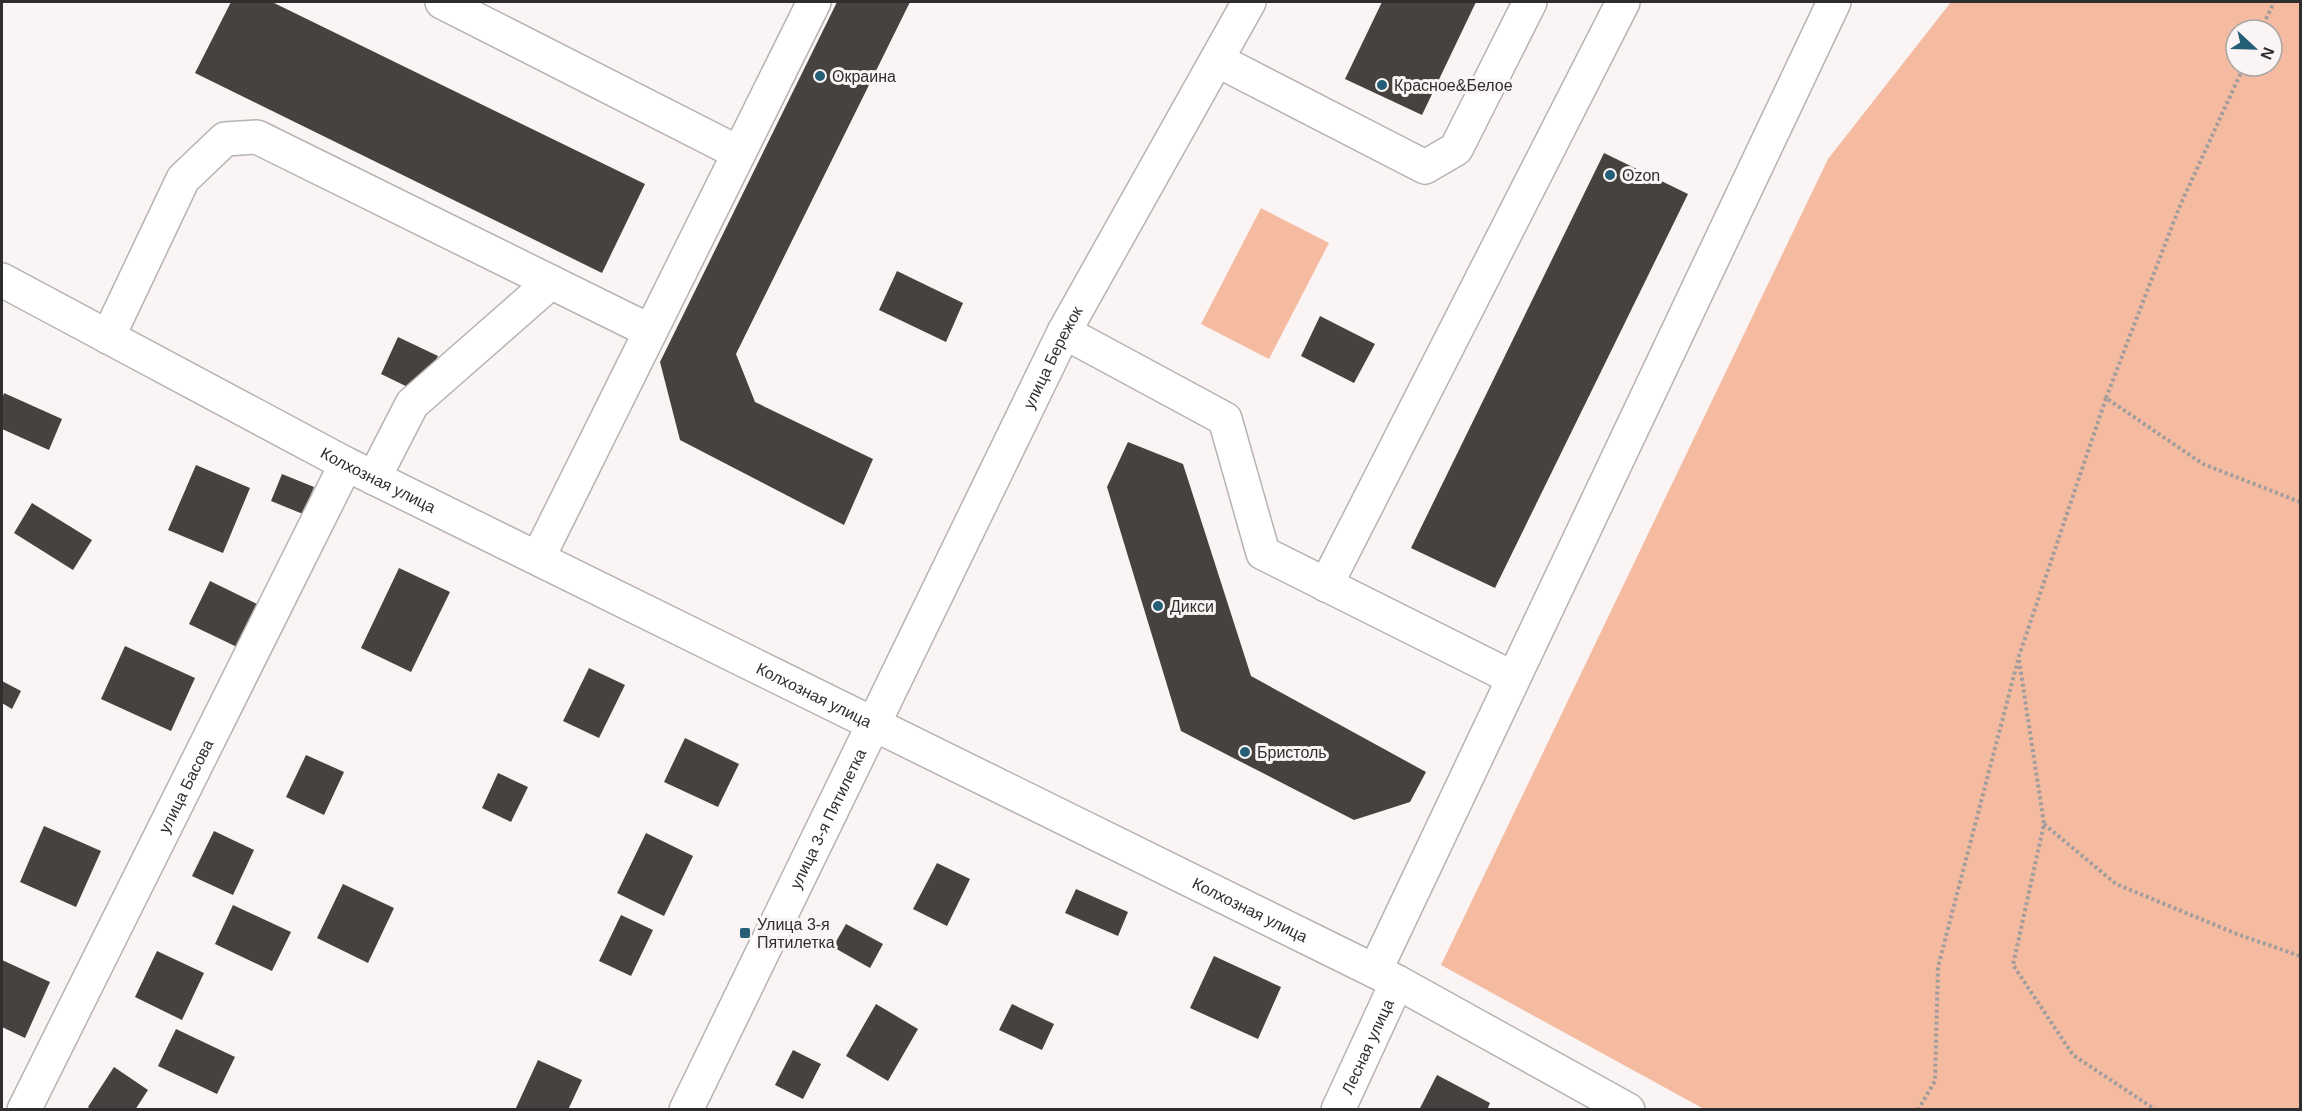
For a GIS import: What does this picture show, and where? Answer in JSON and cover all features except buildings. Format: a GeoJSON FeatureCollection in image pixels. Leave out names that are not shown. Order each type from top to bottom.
{"type":"FeatureCollection","features":[{"type":"Feature","properties":{"kind":"street"},"geometry":{"type":"LineString","coordinates":[[442,2],[739,153]]}},
{"type":"Feature","properties":{"kind":"street"},"geometry":{"type":"LineString","coordinates":[[538,558],[814,2]]}},
{"type":"Feature","properties":{"kind":"street","name":"улица Бережок"},"geometry":{"type":"LineString","coordinates":[[874,723],[1064,332],[1249,2]]}},
{"type":"Feature","properties":{"kind":"street"},"geometry":{"type":"LineString","coordinates":[[1217,60],[1425,166],[1456,149],[1530,2]]}},
{"type":"Feature","properties":{"kind":"street"},"geometry":{"type":"LineString","coordinates":[[1326,585],[1623,2]]}},
{"type":"Feature","properties":{"kind":"street","name":"Лесная улица"},"geometry":{"type":"LineString","coordinates":[[1338,1110],[1386,976],[1513,678],[1834,2]]}},
{"type":"Feature","properties":{"kind":"street"},"geometry":{"type":"LineString","coordinates":[[108,337],[183,179],[225,139],[256,136],[650,331]]}},
{"type":"Feature","properties":{"kind":"street","name":"Колхозная улица"},"geometry":{"type":"LineString","coordinates":[[2,280],[360,471],[1386,976],[1628,1110]]}},
{"type":"Feature","properties":{"kind":"street","name":"улица Басова"},"geometry":{"type":"LineString","coordinates":[[24,1110],[360,471],[412,404],[551,282]]}},
{"type":"Feature","properties":{"kind":"street"},"geometry":{"type":"LineString","coordinates":[[1064,332],[1225,419],[1263,553],[1513,678]]}},
{"type":"Feature","properties":{"kind":"street","name":"улица 3-я Пятилетка"},"geometry":{"type":"LineString","coordinates":[[686,1110],[874,723]]}},
{"type":"Feature","properties":{"kind":"path"},"geometry":{"type":"LineString","coordinates":[[2267,18],[2274,2]]}},
{"type":"Feature","properties":{"kind":"path"},"geometry":{"type":"LineString","coordinates":[[1918,1110],[1935,1081],[1938,967],[2019,656],[2086,463],[2106,398],[2179,208],[2239,78]]}},
{"type":"Feature","properties":{"kind":"path"},"geometry":{"type":"LineString","coordinates":[[2106,398],[2203,464],[2301,502]]}},
{"type":"Feature","properties":{"kind":"path"},"geometry":{"type":"LineString","coordinates":[[2019,656],[2044,824],[2013,964],[2073,1055],[2156,1110]]}},
{"type":"Feature","properties":{"kind":"path"},"geometry":{"type":"LineString","coordinates":[[2044,824],[2116,884],[2237,934],[2301,956]]}},
{"type":"Feature","properties":{"kind":"shaded area"},"geometry":{"type":"Polygon","coordinates":[[[1951,2],[2300,2],[2300,1109],[1704,1109],[1441,965],[1828,159],[1951,2]]]}},
{"type":"Feature","properties":{"kind":"shaded area"},"geometry":{"type":"Polygon","coordinates":[[[1261,208],[1329,243],[1269,359],[1201,324],[1261,208]]]}},
{"type":"Feature","properties":{"kind":"place","name":"Окраина"},"geometry":{"type":"Point","coordinates":[820,76]}},
{"type":"Feature","properties":{"kind":"place","name":"Красное&Белое"},"geometry":{"type":"Point","coordinates":[1382,85]}},
{"type":"Feature","properties":{"kind":"place","name":"Ozon"},"geometry":{"type":"Point","coordinates":[1610,175]}},
{"type":"Feature","properties":{"kind":"place","name":"Дикси"},"geometry":{"type":"Point","coordinates":[1158,606]}},
{"type":"Feature","properties":{"kind":"place","name":"Бристоль"},"geometry":{"type":"Point","coordinates":[1245,752]}},
{"type":"Feature","properties":{"kind":"place","name":"Улица 3-я Пятилетка"},"geometry":{"type":"Point","coordinates":[745,933]}}]}
